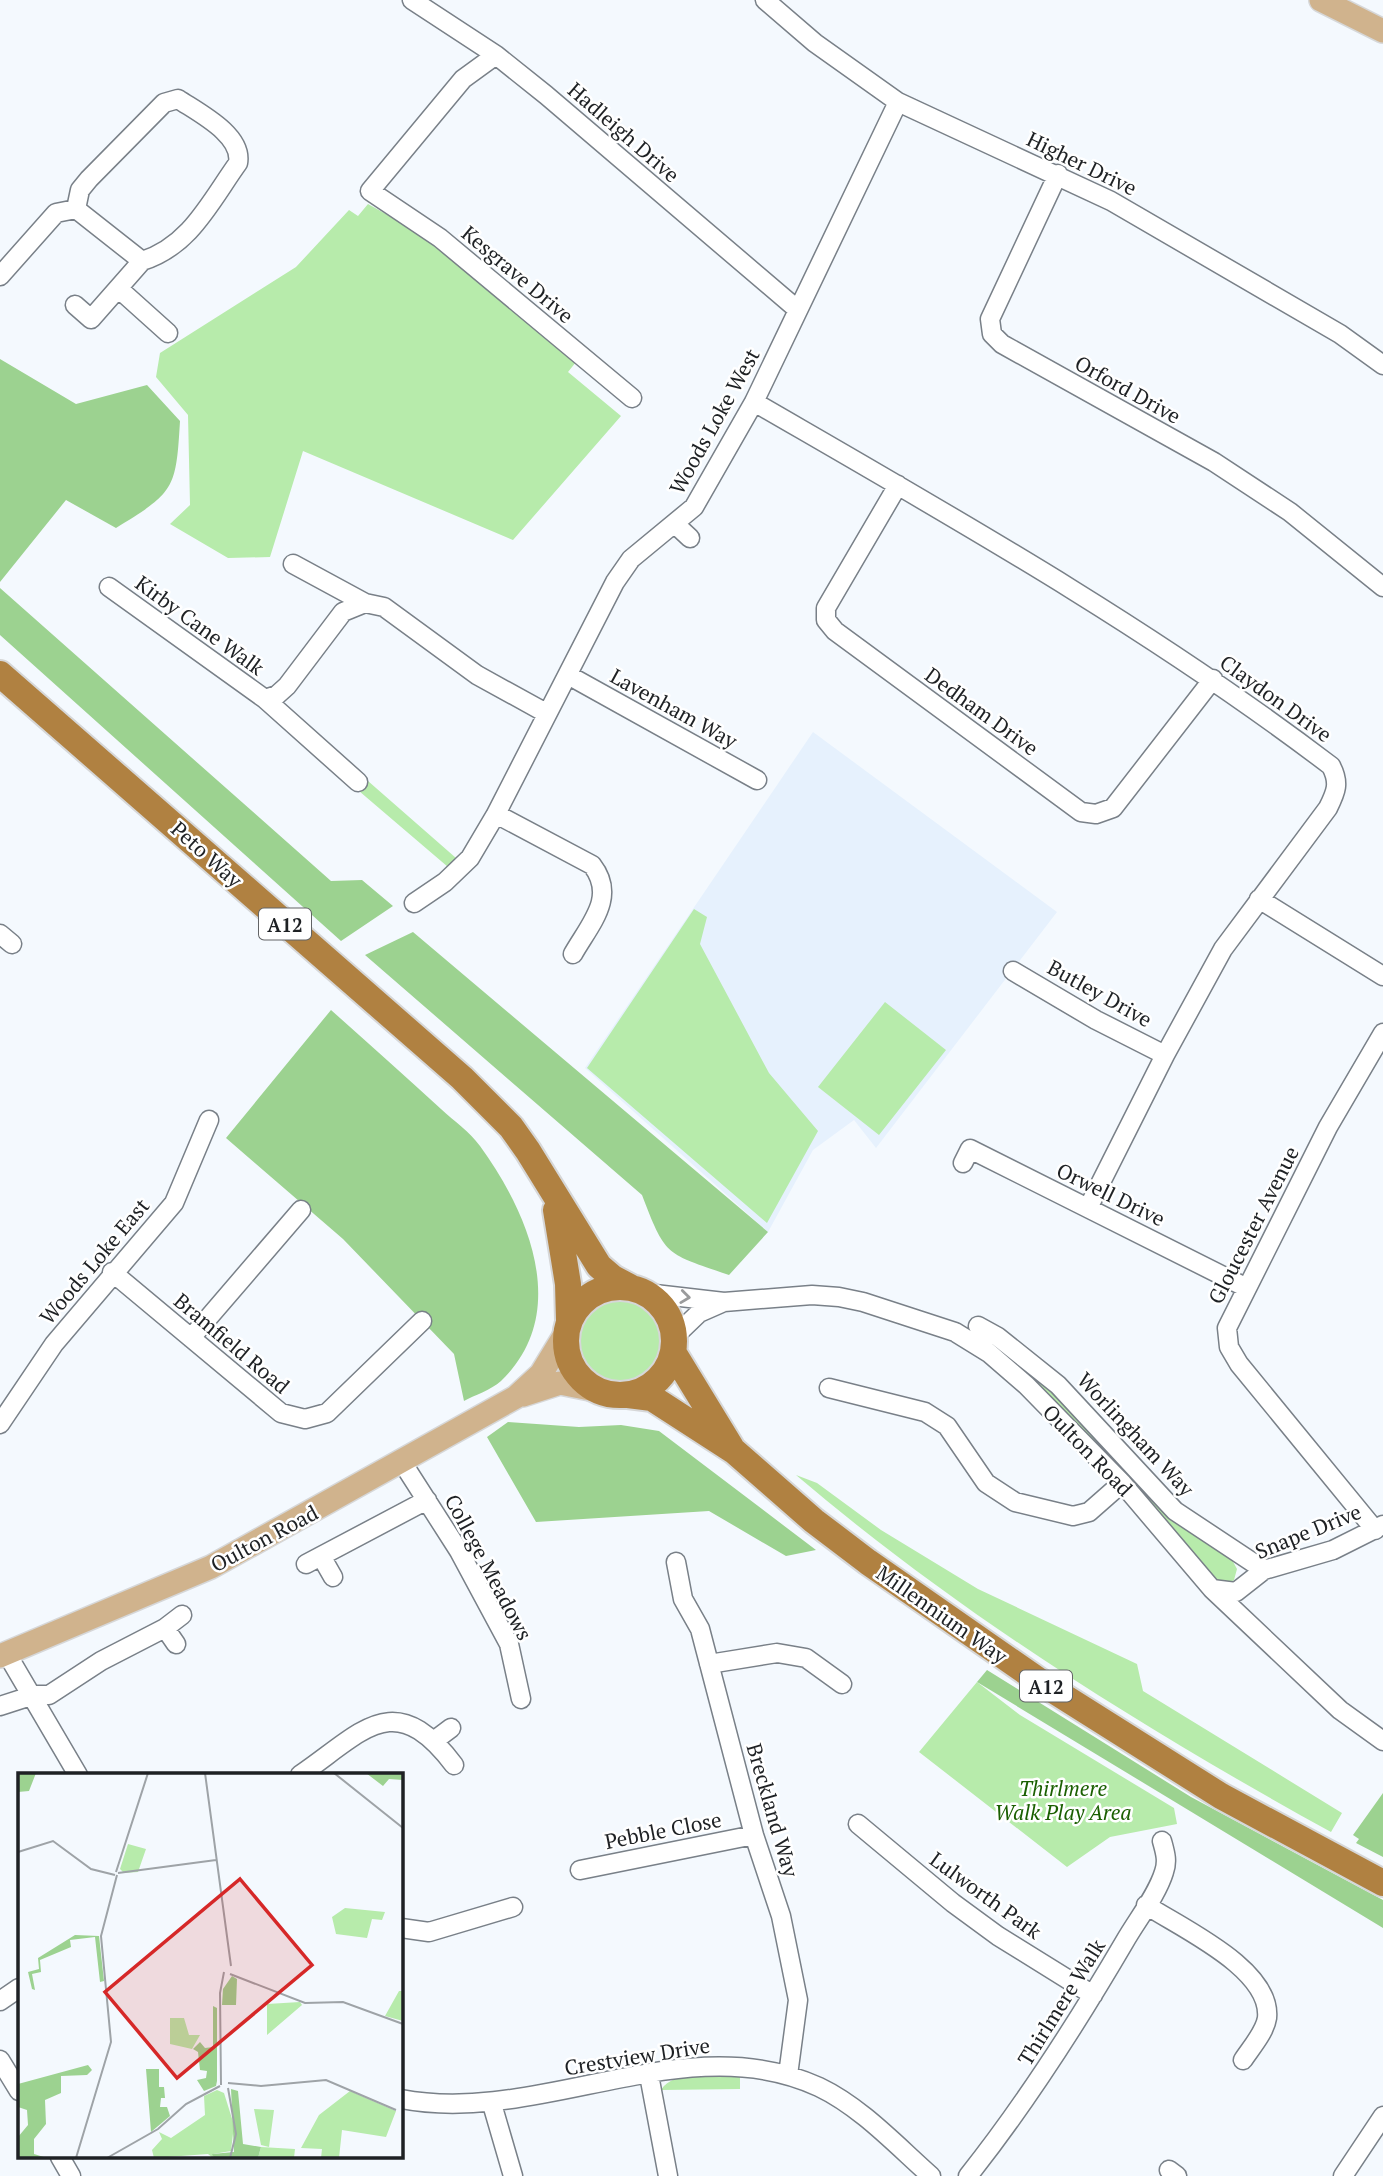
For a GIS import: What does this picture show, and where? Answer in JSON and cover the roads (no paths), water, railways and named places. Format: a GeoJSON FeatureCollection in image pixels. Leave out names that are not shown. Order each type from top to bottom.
{"type":"FeatureCollection","features":[{"type":"Feature","properties":{"kind":"highway","name":"Peto Way"},"geometry":{"type":"LineString","coordinates":[[0,674],[462,1078],[510,1127],[599,1266],[612,1278],[638,1290]]}},
{"type":"Feature","properties":{"kind":"highway","name":"Peto Way"},"geometry":{"type":"LineString","coordinates":[[551,1191],[561,1231],[567,1326]]}},
{"type":"Feature","properties":{"kind":"highway"},"geometry":{"type":"LineString","coordinates":[[615,1286],[638,1290],[666,1311],[674,1344],[669,1364],[653,1385],[628,1395],[617,1396],[594,1390],[574,1372],[565,1346],[567,1326],[577,1307],[594,1293],[615,1286]]}},
{"type":"Feature","properties":{"kind":"highway","name":"Millennium Way"},"geometry":{"type":"LineString","coordinates":[[674,1344],[734,1451]]}},
{"type":"Feature","properties":{"kind":"highway","name":"Millennium Way"},"geometry":{"type":"LineString","coordinates":[[628,1395],[652,1398],[734,1451],[814,1521],[868,1562],[1045,1685],[1221,1796],[1383,1883]]}},
{"type":"Feature","properties":{"kind":"main road"},"geometry":{"type":"LineString","coordinates":[[1321,0],[1383,32]]}},
{"type":"Feature","properties":{"kind":"main road","name":"Oulton Road"},"geometry":{"type":"LineString","coordinates":[[4,1655],[211,1567],[516,1397],[541,1374],[567,1326]]}},
{"type":"Feature","properties":{"kind":"main road","name":"Oulton Road"},"geometry":{"type":"LineString","coordinates":[[516,1397],[560,1384],[594,1390]]}},
{"type":"Feature","properties":{"kind":"street","name":"Hadleigh Drive"},"geometry":{"type":"LineString","coordinates":[[412,0],[496,55],[798,310]]}},
{"type":"Feature","properties":{"kind":"street","name":"Higher Drive"},"geometry":{"type":"LineString","coordinates":[[765,0],[815,43],[898,102],[1058,174],[1111,201],[1304,313],[1383,365]]}},
{"type":"Feature","properties":{"kind":"street","name":"Kesgrave Drive"},"geometry":{"type":"LineString","coordinates":[[496,55],[463,79],[365,198],[440,238],[632,398]]}},
{"type":"Feature","properties":{"kind":"street"},"geometry":{"type":"LineString","coordinates":[[75,305],[91,319],[142,261],[164,254],[184,238],[238,163],[240,152],[234,142],[179,94],[164,103],[89,178],[80,190],[76,209]]}},
{"type":"Feature","properties":{"kind":"street","name":"Woods Loke West"},"geometry":{"type":"LineString","coordinates":[[414,903],[445,882],[470,858],[496,814],[615,582],[631,559],[654,537],[675,524],[694,507],[754,402],[898,102]]}},
{"type":"Feature","properties":{"kind":"street","name":"Orford Drive"},"geometry":{"type":"LineString","coordinates":[[1058,174],[990,319],[992,334],[1002,344],[1214,462],[1290,512],[1383,587]]}},
{"type":"Feature","properties":{"kind":"street"},"geometry":{"type":"LineString","coordinates":[[76,209],[142,261]]}},
{"type":"Feature","properties":{"kind":"street"},"geometry":{"type":"LineString","coordinates":[[0,276],[56,214],[76,209]]}},
{"type":"Feature","properties":{"kind":"street"},"geometry":{"type":"LineString","coordinates":[[119,289],[168,333]]}},
{"type":"Feature","properties":{"kind":"street","name":"Claydon Drive"},"geometry":{"type":"LineString","coordinates":[[754,402],[1058,579],[1213,679],[1331,766],[1337,779],[1336,793],[1328,808],[1223,949],[1165,1055],[1088,1208]]}},
{"type":"Feature","properties":{"kind":"street","name":"Dedham Drive"},"geometry":{"type":"LineString","coordinates":[[898,485],[826,608],[826,620],[835,631],[1081,812],[1096,814],[1113,808],[1213,679]]}},
{"type":"Feature","properties":{"kind":"street"},"geometry":{"type":"LineString","coordinates":[[675,524],[690,538]]}},
{"type":"Feature","properties":{"kind":"street"},"geometry":{"type":"LineString","coordinates":[[293,564],[365,603],[384,607],[477,675],[547,713]]}},
{"type":"Feature","properties":{"kind":"street","name":"Kirby Cane Walk"},"geometry":{"type":"LineString","coordinates":[[109,587],[265,699],[358,782]]}},
{"type":"Feature","properties":{"kind":"street","name":"Kirby Cane Walk"},"geometry":{"type":"LineString","coordinates":[[265,699],[276,695],[287,686],[344,612],[365,603]]}},
{"type":"Feature","properties":{"kind":"street","name":"Lavenham Way"},"geometry":{"type":"LineString","coordinates":[[568,674],[757,780]]}},
{"type":"Feature","properties":{"kind":"street"},"geometry":{"type":"LineString","coordinates":[[496,814],[592,865],[600,875],[604,889],[602,903],[573,954]]}},
{"type":"Feature","properties":{"kind":"street"},"geometry":{"type":"LineString","coordinates":[[1259,898],[1383,976]]}},
{"type":"Feature","properties":{"kind":"street","name":"Butley Drive"},"geometry":{"type":"LineString","coordinates":[[1013,971],[1096,1020],[1165,1055]]}},
{"type":"Feature","properties":{"kind":"street","name":"Gloucester Avenue"},"geometry":{"type":"LineString","coordinates":[[1379,1527],[1238,1364],[1229,1347],[1227,1328],[1245,1287],[1345,1094],[1383,1033]]}},
{"type":"Feature","properties":{"kind":"street","name":"Woods Loke East"},"geometry":{"type":"LineString","coordinates":[[0,1424],[54,1344],[112,1272],[174,1203],[209,1120]]}},
{"type":"Feature","properties":{"kind":"street","name":"Orwell Drive"},"geometry":{"type":"LineString","coordinates":[[963,1163],[970,1149],[1245,1287]]}},
{"type":"Feature","properties":{"kind":"street"},"geometry":{"type":"LineString","coordinates":[[191,1338],[301,1210]]}},
{"type":"Feature","properties":{"kind":"street","name":"Bramfield Road"},"geometry":{"type":"LineString","coordinates":[[112,1272],[281,1413],[305,1419],[327,1413],[422,1321]]}},
{"type":"Feature","properties":{"kind":"street","name":"Oulton Road"},"geometry":{"type":"LineString","coordinates":[[638,1290],[724,1302],[812,1295],[839,1297],[863,1302],[954,1332],[989,1353],[1026,1385],[1122,1483],[1212,1589],[1340,1710],[1383,1741]]}},
{"type":"Feature","properties":{"kind":"street","name":"Oulton Road"},"geometry":{"type":"LineString","coordinates":[[674,1344],[699,1313],[724,1302]]}},
{"type":"Feature","properties":{"kind":"street","name":"Worlingham Way"},"geometry":{"type":"LineString","coordinates":[[978,1326],[998,1337],[1058,1385],[1175,1511],[1264,1570]]}},
{"type":"Feature","properties":{"kind":"street"},"geometry":{"type":"LineString","coordinates":[[829,1388],[925,1412],[947,1426],[986,1483],[1015,1502],[1073,1516],[1089,1513],[1122,1483]]}},
{"type":"Feature","properties":{"kind":"street","name":"College Meadows"},"geometry":{"type":"LineString","coordinates":[[402,1462],[459,1552],[509,1644],[521,1699]]}},
{"type":"Feature","properties":{"kind":"street"},"geometry":{"type":"LineString","coordinates":[[333,1577],[314,1560],[427,1500]]}},
{"type":"Feature","properties":{"kind":"street","name":"Snape Drive"},"geometry":{"type":"LineString","coordinates":[[1212,1589],[1236,1592],[1264,1570],[1334,1550],[1379,1527]]}},
{"type":"Feature","properties":{"kind":"street","name":"Breckland Way"},"geometry":{"type":"LineString","coordinates":[[676,1562],[683,1599],[700,1629],[754,1835],[781,1916],[798,2000],[788,2075]]}},
{"type":"Feature","properties":{"kind":"street"},"geometry":{"type":"LineString","coordinates":[[0,1706],[34,1695],[49,1695],[101,1661],[165,1628],[182,1615]]}},
{"type":"Feature","properties":{"kind":"street"},"geometry":{"type":"LineString","coordinates":[[165,1628],[176,1644]]}},
{"type":"Feature","properties":{"kind":"street"},"geometry":{"type":"LineString","coordinates":[[709,1664],[777,1653],[806,1658],[842,1684]]}},
{"type":"Feature","properties":{"kind":"street"},"geometry":{"type":"LineString","coordinates":[[4,1655],[34,1695],[77,1773]]}},
{"type":"Feature","properties":{"kind":"street"},"geometry":{"type":"LineString","coordinates":[[303,1773],[375,1723],[399,1720],[421,1729],[435,1740],[454,1765]]}},
{"type":"Feature","properties":{"kind":"street"},"geometry":{"type":"LineString","coordinates":[[435,1740],[451,1728]]}},
{"type":"Feature","properties":{"kind":"street","name":"Lulworth Park"},"geometry":{"type":"LineString","coordinates":[[858,1824],[998,1937],[1093,1995]]}},
{"type":"Feature","properties":{"kind":"street","name":"Pebble Close"},"geometry":{"type":"LineString","coordinates":[[580,1870],[754,1835]]}},
{"type":"Feature","properties":{"kind":"street","name":"Thirlmere Walk"},"geometry":{"type":"LineString","coordinates":[[968,2176],[1015,2118],[1146,1905],[1164,1873],[1167,1856],[1162,1841]]}},
{"type":"Feature","properties":{"kind":"street"},"geometry":{"type":"LineString","coordinates":[[1146,1905],[1247,1969],[1265,1995],[1265,2043],[1243,2060]]}},
{"type":"Feature","properties":{"kind":"street"},"geometry":{"type":"LineString","coordinates":[[402,1928],[429,1932],[513,1907]]}},
{"type":"Feature","properties":{"kind":"street"},"geometry":{"type":"LineString","coordinates":[[0,2001],[18,1989]]}},
{"type":"Feature","properties":{"kind":"street"},"geometry":{"type":"LineString","coordinates":[[0,2060],[18,2089]]}},
{"type":"Feature","properties":{"kind":"street","name":"Crestview Drive"},"geometry":{"type":"LineString","coordinates":[[402,2099],[430,2105],[492,2104],[720,2064],[764,2069],[788,2075],[840,2099],[931,2176]]}},
{"type":"Feature","properties":{"kind":"street"},"geometry":{"type":"LineString","coordinates":[[649,2075],[668,2176]]}},
{"type":"Feature","properties":{"kind":"street"},"geometry":{"type":"LineString","coordinates":[[492,2104],[513,2176]]}},
{"type":"Feature","properties":{"kind":"street"},"geometry":{"type":"LineString","coordinates":[[1343,2176],[1383,2116]]}},
{"type":"Feature","properties":{"kind":"street"},"geometry":{"type":"LineString","coordinates":[[61,2158],[71,2176]]}},
{"type":"Feature","properties":{"kind":"park label","name":"Thirlmere Walk Play Area"},"geometry":{"type":"Point","coordinates":[1063,1800]}}]}
